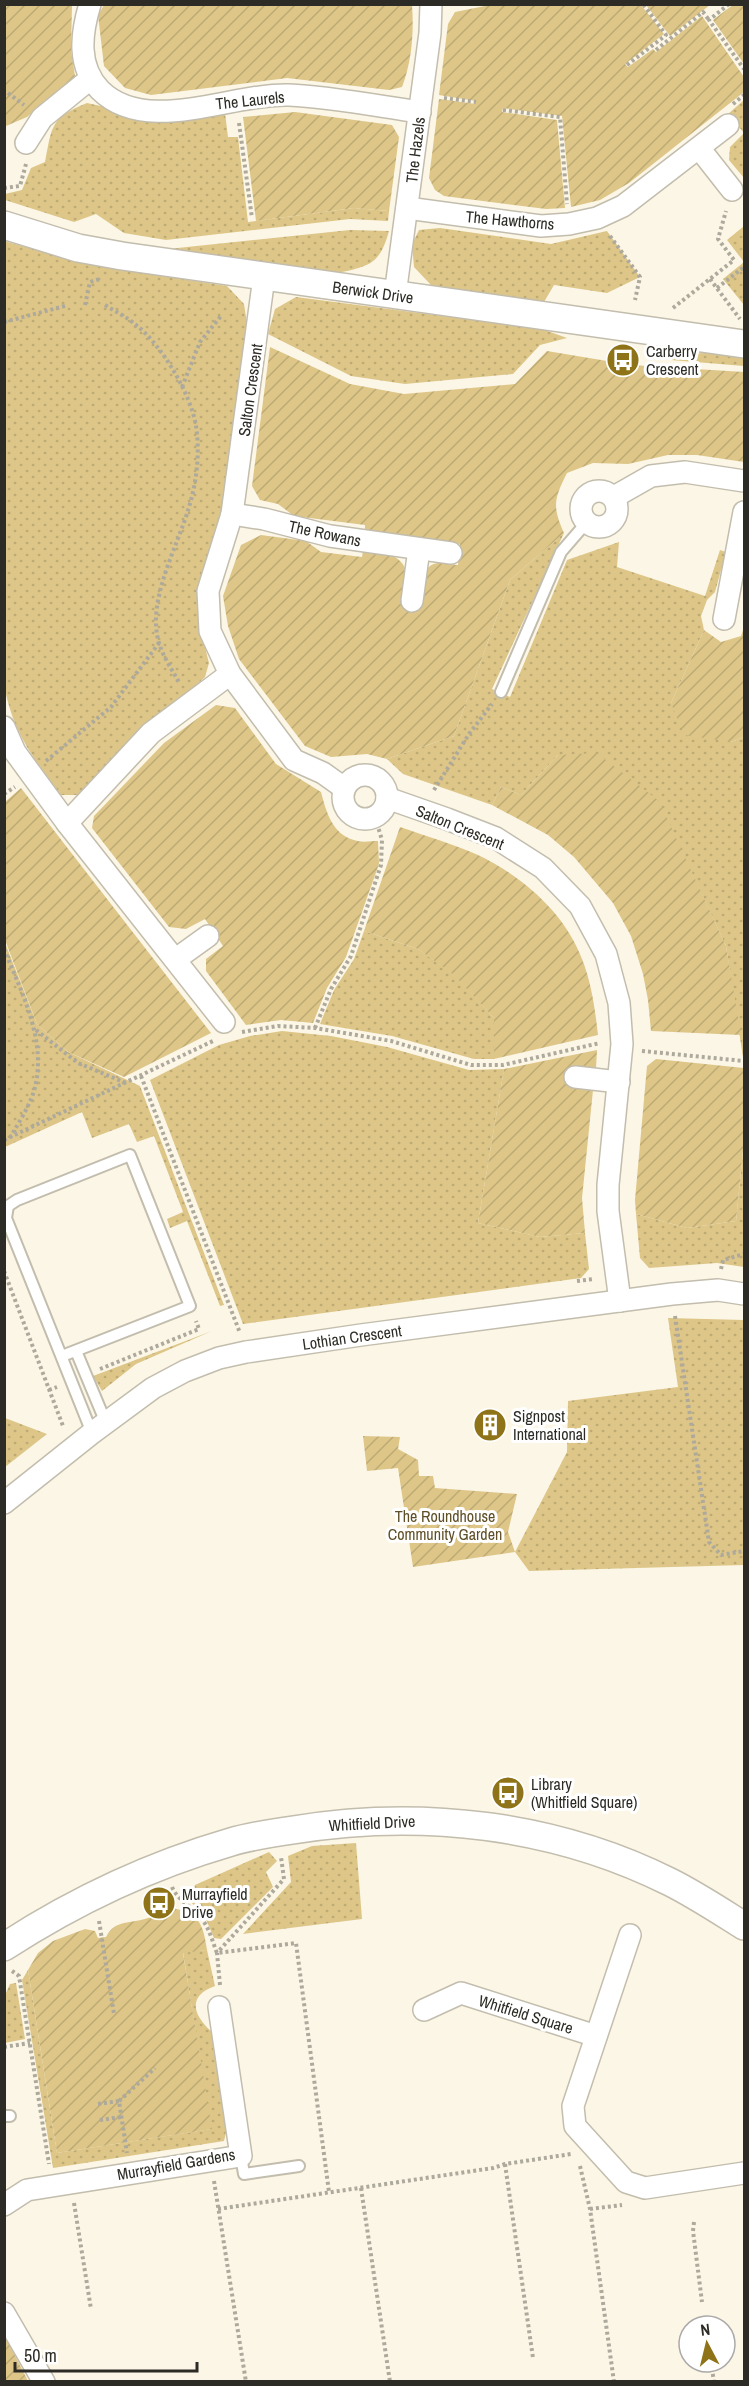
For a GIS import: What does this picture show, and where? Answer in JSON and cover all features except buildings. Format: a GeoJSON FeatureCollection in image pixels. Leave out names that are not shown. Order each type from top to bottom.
{"type":"FeatureCollection","features":[{"type":"Feature","properties":{"kind":"street"},"geometry":{"type":"LineString","coordinates":[[26,143],[42,118],[90,79],[82,50],[85,21],[90,4]]}},
{"type":"Feature","properties":{"kind":"street","name":"The Hazels"},"geometry":{"type":"LineString","coordinates":[[395,295],[430,33],[431,4]]}},
{"type":"Feature","properties":{"kind":"street","name":"The Laurels"},"geometry":{"type":"LineString","coordinates":[[90,79],[106,96],[129,108],[162,111],[287,95],[421,103]]}},
{"type":"Feature","properties":{"kind":"street","name":"The Hawthorns"},"geometry":{"type":"LineString","coordinates":[[407,208],[541,226],[569,224],[597,218],[623,206],[728,125]]}},
{"type":"Feature","properties":{"kind":"street"},"geometry":{"type":"LineString","coordinates":[[699,148],[732,190]]}},
{"type":"Feature","properties":{"kind":"street","name":"Berwick Drive"},"geometry":{"type":"LineString","coordinates":[[4,225],[78,248],[264,277],[744,344]]}},
{"type":"Feature","properties":{"kind":"street","name":"Salton Crescent"},"geometry":{"type":"LineString","coordinates":[[264,277],[232,514],[208,591],[210,631],[230,674],[294,760],[323,773],[344,788]]}},
{"type":"Feature","properties":{"kind":"street"},"geometry":{"type":"LineString","coordinates":[[588,522],[581,511],[585,498],[590,494],[603,491],[614,497],[651,476],[685,472],[744,481]]}},
{"type":"Feature","properties":{"kind":"street"},"geometry":{"type":"LineString","coordinates":[[724,619],[744,512]]}},
{"type":"Feature","properties":{"kind":"street","name":"The Rowans"},"geometry":{"type":"LineString","coordinates":[[232,514],[264,519],[330,536],[452,554]]}},
{"type":"Feature","properties":{"kind":"street"},"geometry":{"type":"LineString","coordinates":[[412,601],[419,549]]}},
{"type":"Feature","properties":{"kind":"street"},"geometry":{"type":"LineString","coordinates":[[67,824],[151,733],[230,674]]}},
{"type":"Feature","properties":{"kind":"street"},"geometry":{"type":"LineString","coordinates":[[4,727],[15,752],[67,824],[176,959],[227,1031]]}},
{"type":"Feature","properties":{"kind":"street"},"geometry":{"type":"LineString","coordinates":[[370,775],[383,784],[387,798],[385,806],[375,817],[367,819],[352,816],[343,804],[344,788],[355,777],[370,775]]}},
{"type":"Feature","properties":{"kind":"street","name":"Salton Crescent"},"geometry":{"type":"LineString","coordinates":[[387,798],[496,838],[543,868],[580,906],[606,954],[619,1003],[622,1044],[608,1202],[620,1301]]}},
{"type":"Feature","properties":{"kind":"street"},"geometry":{"type":"LineString","coordinates":[[176,959],[208,936]]}},
{"type":"Feature","properties":{"kind":"street"},"geometry":{"type":"LineString","coordinates":[[575,1077],[619,1082]]}},
{"type":"Feature","properties":{"kind":"street","name":"Lothian Crescent"},"geometry":{"type":"LineString","coordinates":[[4,1503],[153,1388],[185,1371],[219,1358],[246,1352],[620,1301],[718,1290],[744,1294]]}},
{"type":"Feature","properties":{"kind":"street","name":"Whitfield Drive"},"geometry":{"type":"LineString","coordinates":[[4,1947],[43,1922],[164,1866],[231,1842],[339,1822],[412,1820],[466,1823],[519,1832],[568,1844],[618,1861],[668,1882],[744,1926]]}},
{"type":"Feature","properties":{"kind":"street","name":"Whitfield Square"},"geometry":{"type":"LineString","coordinates":[[574,2126],[573,2106],[630,1935]]}},
{"type":"Feature","properties":{"kind":"street","name":"Whitfield Square"},"geometry":{"type":"LineString","coordinates":[[424,2010],[461,1993],[596,2036]]}},
{"type":"Feature","properties":{"kind":"street","name":"Murrayfield Gardens"},"geometry":{"type":"LineString","coordinates":[[4,2205],[27,2190],[61,2183],[242,2156],[219,2007]]}},
{"type":"Feature","properties":{"kind":"street"},"geometry":{"type":"LineString","coordinates":[[574,2126],[626,2182],[645,2188],[744,2174]]}},
{"type":"Feature","properties":{"kind":"street"},"geometry":{"type":"LineString","coordinates":[[4,2313],[44,2382]]}},
{"type":"Feature","properties":{"kind":"lane"},"geometry":{"type":"LineString","coordinates":[[501,692],[561,552],[588,522]]}},
{"type":"Feature","properties":{"kind":"lane"},"geometry":{"type":"LineString","coordinates":[[62,1356],[190,1306],[130,1155],[16,1200],[8,1206],[6,1218],[56,1347],[99,1428]]}},
{"type":"Feature","properties":{"kind":"lane"},"geometry":{"type":"LineString","coordinates":[[76,1351],[86,1375],[99,1428]]}},
{"type":"Feature","properties":{"kind":"lane"},"geometry":{"type":"LineString","coordinates":[[242,2156],[244,2174],[299,2166]]}},
{"type":"Feature","properties":{"kind":"path"},"geometry":{"type":"LineString","coordinates":[[627,65],[666,35],[643,4]]}},
{"type":"Feature","properties":{"kind":"path"},"geometry":{"type":"LineString","coordinates":[[709,20],[729,4]]}},
{"type":"Feature","properties":{"kind":"path"},"geometry":{"type":"LineString","coordinates":[[656,50],[703,12],[744,69]]}},
{"type":"Feature","properties":{"kind":"path"},"geometry":{"type":"LineString","coordinates":[[237,101],[252,218]]}},
{"type":"Feature","properties":{"kind":"path"},"geometry":{"type":"LineString","coordinates":[[421,103],[476,102]]}},
{"type":"Feature","properties":{"kind":"path"},"geometry":{"type":"LineString","coordinates":[[503,110],[560,117],[569,224]]}},
{"type":"Feature","properties":{"kind":"path"},"geometry":{"type":"LineString","coordinates":[[4,188],[20,186],[27,167],[26,143]]}},
{"type":"Feature","properties":{"kind":"path"},"geometry":{"type":"LineString","coordinates":[[672,309],[734,260],[718,239],[732,190]]}},
{"type":"Feature","properties":{"kind":"path"},"geometry":{"type":"LineString","coordinates":[[597,218],[640,277],[635,300]]}},
{"type":"Feature","properties":{"kind":"path"},"geometry":{"type":"LineString","coordinates":[[717,288],[744,267]]}},
{"type":"Feature","properties":{"kind":"path"},"geometry":{"type":"LineString","coordinates":[[85,305],[90,282],[109,276]]}},
{"type":"Feature","properties":{"kind":"path"},"geometry":{"type":"LineString","coordinates":[[710,279],[744,324]]}},
{"type":"Feature","properties":{"kind":"path"},"geometry":{"type":"LineString","coordinates":[[105,305],[137,325],[162,351],[182,388],[196,424],[198,459],[189,507],[171,552],[161,587],[156,621],[159,643],[191,703]]}},
{"type":"Feature","properties":{"kind":"path"},"geometry":{"type":"LineString","coordinates":[[4,322],[65,306]]}},
{"type":"Feature","properties":{"kind":"path"},"geometry":{"type":"LineString","coordinates":[[182,388],[200,342],[220,316]]}},
{"type":"Feature","properties":{"kind":"path"},"geometry":{"type":"LineString","coordinates":[[31,774],[111,707],[159,643]]}},
{"type":"Feature","properties":{"kind":"path"},"geometry":{"type":"LineString","coordinates":[[434,790],[469,734],[501,692]]}},
{"type":"Feature","properties":{"kind":"path"},"geometry":{"type":"LineString","coordinates":[[315,1028],[331,989],[351,956],[381,865],[382,840],[375,817]]}},
{"type":"Feature","properties":{"kind":"path"},"geometry":{"type":"LineString","coordinates":[[4,949],[35,1029],[38,1050],[38,1071],[33,1092],[11,1137]]}},
{"type":"Feature","properties":{"kind":"path"},"geometry":{"type":"LineString","coordinates":[[4,965],[10,963]]}},
{"type":"Feature","properties":{"kind":"path"},"geometry":{"type":"LineString","coordinates":[[4,1140],[141,1076],[227,1031],[278,1026],[315,1028],[391,1041],[471,1065],[503,1065],[601,1043],[622,1044],[645,1052],[744,1061]]}},
{"type":"Feature","properties":{"kind":"path"},"geometry":{"type":"LineString","coordinates":[[35,1029],[78,1064],[126,1083]]}},
{"type":"Feature","properties":{"kind":"path"},"geometry":{"type":"LineString","coordinates":[[141,1076],[246,1352]]}},
{"type":"Feature","properties":{"kind":"path"},"geometry":{"type":"LineString","coordinates":[[721,1269],[723,1260],[744,1254]]}},
{"type":"Feature","properties":{"kind":"path"},"geometry":{"type":"LineString","coordinates":[[4,1271],[63,1426]]}},
{"type":"Feature","properties":{"kind":"path"},"geometry":{"type":"LineString","coordinates":[[86,1375],[199,1329],[190,1306]]}},
{"type":"Feature","properties":{"kind":"path"},"geometry":{"type":"LineString","coordinates":[[675,1314],[709,1542],[722,1555],[744,1551]]}},
{"type":"Feature","properties":{"kind":"path"},"geometry":{"type":"LineString","coordinates":[[49,1390],[72,1380]]}},
{"type":"Feature","properties":{"kind":"path"},"geometry":{"type":"LineString","coordinates":[[218,1953],[284,1879],[277,1832]]}},
{"type":"Feature","properties":{"kind":"path"},"geometry":{"type":"LineString","coordinates":[[164,1866],[177,1898],[193,1909],[204,1922],[218,1953],[221,1981],[219,2007]]}},
{"type":"Feature","properties":{"kind":"path"},"geometry":{"type":"LineString","coordinates":[[95,1896],[114,2014]]}},
{"type":"Feature","properties":{"kind":"path"},"geometry":{"type":"LineString","coordinates":[[218,1953],[296,1943],[329,2193]]}},
{"type":"Feature","properties":{"kind":"path"},"geometry":{"type":"LineString","coordinates":[[4,1964],[19,1976],[30,2043],[92,2309]]}},
{"type":"Feature","properties":{"kind":"path"},"geometry":{"type":"LineString","coordinates":[[4,2047],[30,2043]]}},
{"type":"Feature","properties":{"kind":"path"},"geometry":{"type":"LineString","coordinates":[[98,2104],[119,2101],[154,2068]]}},
{"type":"Feature","properties":{"kind":"path"},"geometry":{"type":"LineString","coordinates":[[119,2101],[131,2173]]}},
{"type":"Feature","properties":{"kind":"path"},"geometry":{"type":"LineString","coordinates":[[100,2120],[121,2117]]}},
{"type":"Feature","properties":{"kind":"path"},"geometry":{"type":"LineString","coordinates":[[218,2209],[493,2168],[505,2164],[577,2153],[574,2126]]}},
{"type":"Feature","properties":{"kind":"path"},"geometry":{"type":"LineString","coordinates":[[210,2161],[246,2382]]}},
{"type":"Feature","properties":{"kind":"path"},"geometry":{"type":"LineString","coordinates":[[505,2164],[533,2358]]}},
{"type":"Feature","properties":{"kind":"path"},"geometry":{"type":"LineString","coordinates":[[580,2164],[590,2209],[614,2382]]}},
{"type":"Feature","properties":{"kind":"path"},"geometry":{"type":"LineString","coordinates":[[362,2188],[390,2382]]}},
{"type":"Feature","properties":{"kind":"path"},"geometry":{"type":"LineString","coordinates":[[694,2222],[693,2231],[702,2302]]}},
{"type":"Feature","properties":{"kind":"green space"},"geometry":{"type":"Polygon","coordinates":[[[734,4],[744,5],[744,64],[713,20],[734,4]]]}},
{"type":"Feature","properties":{"kind":"green space"},"geometry":{"type":"Polygon","coordinates":[[[5,5],[72,5],[71,51],[75,76],[27,117],[6,126],[5,130],[5,5]]]}},
{"type":"Feature","properties":{"kind":"green space"},"geometry":{"type":"Polygon","coordinates":[[[104,5],[412,5],[413,26],[410,57],[402,87],[389,90],[287,78],[151,95],[125,88],[104,66],[98,15],[104,5]]]}},
{"type":"Feature","properties":{"kind":"green space"},"geometry":{"type":"Polygon","coordinates":[[[490,5],[641,5],[664,34],[625,64],[628,67],[653,49],[656,52],[702,16],[744,77],[744,92],[629,183],[600,200],[571,207],[562,116],[503,108],[502,112],[557,120],[565,208],[546,209],[444,196],[435,190],[429,178],[439,99],[476,104],[476,101],[439,95],[448,24],[455,12],[490,5]]]}},
{"type":"Feature","properties":{"kind":"green space"},"geometry":{"type":"Polygon","coordinates":[[[646,5],[710,5],[670,36],[646,5]]]}},
{"type":"Feature","properties":{"kind":"green space"},"geometry":{"type":"Polygon","coordinates":[[[744,100],[744,133],[728,114],[744,100]]]}},
{"type":"Feature","properties":{"kind":"green space"},"geometry":{"type":"Polygon","coordinates":[[[87,103],[105,107],[124,117],[162,121],[225,113],[228,137],[238,137],[248,222],[354,208],[389,211],[388,221],[350,219],[166,240],[124,233],[96,214],[74,222],[5,200],[5,194],[22,190],[31,168],[45,162],[49,140],[59,119],[87,103]]]}},
{"type":"Feature","properties":{"kind":"green space"},"geometry":{"type":"Polygon","coordinates":[[[295,112],[392,125],[399,137],[389,211],[354,208],[256,221],[243,117],[295,112]]]}},
{"type":"Feature","properties":{"kind":"green space"},"geometry":{"type":"Polygon","coordinates":[[[744,133],[744,178],[729,160],[730,147],[744,133]]]}},
{"type":"Feature","properties":{"kind":"green space"},"geometry":{"type":"Polygon","coordinates":[[[744,226],[744,262],[727,240],[744,226]]]}},
{"type":"Feature","properties":{"kind":"green space"},"geometry":{"type":"Polygon","coordinates":[[[440,228],[551,244],[607,231],[640,277],[607,293],[554,285],[544,302],[431,285],[414,267],[412,244],[419,230],[440,228]]]}},
{"type":"Feature","properties":{"kind":"green space"},"geometry":{"type":"Polygon","coordinates":[[[350,230],[389,231],[382,250],[372,262],[338,273],[168,249],[350,230]]]}},
{"type":"Feature","properties":{"kind":"green space"},"geometry":{"type":"Polygon","coordinates":[[[4,241],[88,264],[227,286],[244,304],[248,330],[223,511],[198,591],[199,624],[209,663],[205,677],[186,695],[145,724],[78,795],[61,795],[26,746],[14,720],[5,690],[4,241]]]}},
{"type":"Feature","properties":{"kind":"green space"},"geometry":{"type":"Polygon","coordinates":[[[744,262],[744,305],[723,279],[744,262]]]}},
{"type":"Feature","properties":{"kind":"green space"},"geometry":{"type":"Polygon","coordinates":[[[296,297],[542,329],[567,338],[540,345],[513,374],[405,384],[351,376],[268,334],[275,309],[296,297]]]}},
{"type":"Feature","properties":{"kind":"green space"},"geometry":{"type":"Polygon","coordinates":[[[270,347],[350,384],[404,394],[515,384],[547,351],[631,365],[744,372],[744,462],[697,455],[668,455],[628,464],[593,463],[567,473],[556,503],[564,533],[510,580],[454,736],[387,759],[367,754],[331,757],[305,746],[239,659],[228,626],[223,596],[241,545],[261,535],[306,541],[321,552],[362,557],[363,551],[388,554],[398,559],[406,570],[425,573],[431,565],[435,564],[458,565],[460,544],[365,531],[365,525],[294,516],[278,504],[260,500],[252,486],[270,347]]]}},
{"type":"Feature","properties":{"kind":"green space"},"geometry":{"type":"Polygon","coordinates":[[[708,353],[744,358],[744,366],[646,358],[646,354],[708,353]]]}},
{"type":"Feature","properties":{"kind":"green space"},"geometry":{"type":"Polygon","coordinates":[[[564,533],[492,689],[510,697],[567,560],[619,542],[617,567],[705,596],[720,550],[726,552],[715,592],[707,600],[701,616],[704,630],[671,703],[731,742],[744,737],[744,1064],[726,946],[658,801],[558,755],[521,795],[501,787],[492,805],[403,774],[387,759],[454,736],[510,580],[564,533]]]}},
{"type":"Feature","properties":{"kind":"green space"},"geometry":{"type":"Polygon","coordinates":[[[744,627],[744,737],[731,742],[684,735],[671,703],[704,630],[721,642],[741,636],[744,627]]]}},
{"type":"Feature","properties":{"kind":"green space"},"geometry":{"type":"Polygon","coordinates":[[[216,705],[235,708],[276,764],[321,792],[331,821],[340,833],[357,841],[378,841],[379,864],[346,957],[327,988],[313,1023],[281,1020],[246,1025],[206,971],[206,959],[223,946],[205,919],[186,929],[169,927],[92,828],[94,816],[164,743],[216,705]]]}},
{"type":"Feature","properties":{"kind":"green space"},"geometry":{"type":"Polygon","coordinates":[[[597,753],[659,801],[726,946],[741,1035],[651,1031],[643,974],[631,936],[613,903],[574,857],[548,835],[492,805],[501,787],[521,795],[558,755],[597,753]]]}},
{"type":"Feature","properties":{"kind":"green space"},"geometry":{"type":"Polygon","coordinates":[[[21,788],[211,1033],[124,1077],[68,1052],[37,1024],[5,940],[5,802],[21,788]]]}},
{"type":"Feature","properties":{"kind":"green space"},"geometry":{"type":"Polygon","coordinates":[[[400,827],[478,855],[526,885],[553,911],[565,926],[582,959],[591,987],[598,1035],[494,1059],[494,1018],[454,975],[418,949],[364,931],[400,827]]]}},
{"type":"Feature","properties":{"kind":"green space"},"geometry":{"type":"Polygon","coordinates":[[[364,931],[418,949],[455,975],[494,1018],[494,1059],[474,1059],[392,1036],[320,1024],[334,990],[354,959],[364,931]]]}},
{"type":"Feature","properties":{"kind":"green space"},"geometry":{"type":"Polygon","coordinates":[[[4,940],[37,1024],[68,1052],[140,1086],[224,1305],[220,1306],[187,1221],[170,1228],[167,1219],[183,1212],[154,1136],[137,1142],[129,1124],[92,1138],[82,1112],[5,1147],[4,940]]]}},
{"type":"Feature","properties":{"kind":"green space"},"geometry":{"type":"Polygon","coordinates":[[[282,1031],[331,1036],[387,1047],[469,1070],[504,1069],[478,1223],[540,1237],[585,1233],[589,1269],[581,1278],[243,1324],[150,1080],[219,1045],[250,1036],[282,1031]]]}},
{"type":"Feature","properties":{"kind":"green space"},"geometry":{"type":"Polygon","coordinates":[[[597,1050],[596,1068],[576,1067],[573,1088],[593,1090],[582,1198],[585,1233],[540,1237],[478,1223],[504,1069],[597,1050]]]}},
{"type":"Feature","properties":{"kind":"green space"},"geometry":{"type":"Polygon","coordinates":[[[656,1059],[744,1068],[744,1140],[736,1221],[687,1228],[636,1214],[635,1200],[647,1066],[656,1059]]]}},
{"type":"Feature","properties":{"kind":"green space"},"geometry":{"type":"Polygon","coordinates":[[[744,1140],[744,1267],[717,1263],[649,1268],[640,1258],[636,1214],[687,1228],[736,1221],[744,1140]]]}},
{"type":"Feature","properties":{"kind":"green space"},"geometry":{"type":"Polygon","coordinates":[[[668,1318],[744,1320],[744,1565],[529,1571],[515,1552],[567,1452],[568,1401],[678,1387],[668,1318]]]}},
{"type":"Feature","properties":{"kind":"green space"},"geometry":{"type":"Polygon","coordinates":[[[212,1331],[136,1364],[102,1391],[93,1376],[212,1331]]]}},
{"type":"Feature","properties":{"kind":"green space"},"geometry":{"type":"Polygon","coordinates":[[[4,1418],[47,1434],[5,1467],[4,1418]]]}},
{"type":"Feature","properties":{"kind":"green space","name":"The Roundhouse Community Garden"},"geometry":{"type":"Polygon","coordinates":[[[363,1436],[400,1437],[398,1449],[418,1460],[419,1476],[433,1476],[435,1488],[517,1494],[508,1532],[515,1552],[413,1567],[398,1468],[367,1471],[363,1436]]]}},
{"type":"Feature","properties":{"kind":"green space"},"geometry":{"type":"Polygon","coordinates":[[[356,1843],[362,1919],[243,1934],[291,1882],[288,1856],[312,1846],[356,1843]]]}},
{"type":"Feature","properties":{"kind":"green space"},"geometry":{"type":"Polygon","coordinates":[[[269,1852],[277,1861],[266,1872],[273,1887],[221,1939],[214,1938],[205,1917],[191,1902],[195,1885],[269,1852]]]}},
{"type":"Feature","properties":{"kind":"green space"},"geometry":{"type":"Polygon","coordinates":[[[170,1908],[187,1912],[193,1916],[198,1920],[204,1933],[207,1950],[183,1953],[212,2129],[57,2153],[28,1970],[38,1953],[53,1941],[85,1929],[95,1931],[98,1938],[106,1937],[114,1927],[151,1917],[170,1908]]]}},
{"type":"Feature","properties":{"kind":"green space"},"geometry":{"type":"Polygon","coordinates":[[[207,1950],[215,1986],[200,1995],[196,2006],[200,2019],[211,2031],[227,2128],[224,2141],[53,2168],[22,1980],[28,1970],[57,2153],[211,2129],[183,1952],[207,1950]]]}},
{"type":"Feature","properties":{"kind":"green space"},"geometry":{"type":"Polygon","coordinates":[[[16,1983],[25,2039],[5,2043],[5,1995],[10,1984],[16,1983]]]}},
{"type":"Feature","properties":{"kind":"green space"},"geometry":{"type":"Polygon","coordinates":[[[5,2336],[28,2381],[5,2381],[5,2336]]]}},
{"type":"Feature","properties":{"kind":"place","name":"Carberry Crescent"},"geometry":{"type":"Point","coordinates":[623,360]}},
{"type":"Feature","properties":{"kind":"place","name":"Signpost International"},"geometry":{"type":"Point","coordinates":[490,1425]}},
{"type":"Feature","properties":{"kind":"place","name":"Library (Whitfield Square)"},"geometry":{"type":"Point","coordinates":[508,1793]}},
{"type":"Feature","properties":{"kind":"place","name":"Murrayfield Drive"},"geometry":{"type":"Point","coordinates":[159,1903]}}]}
